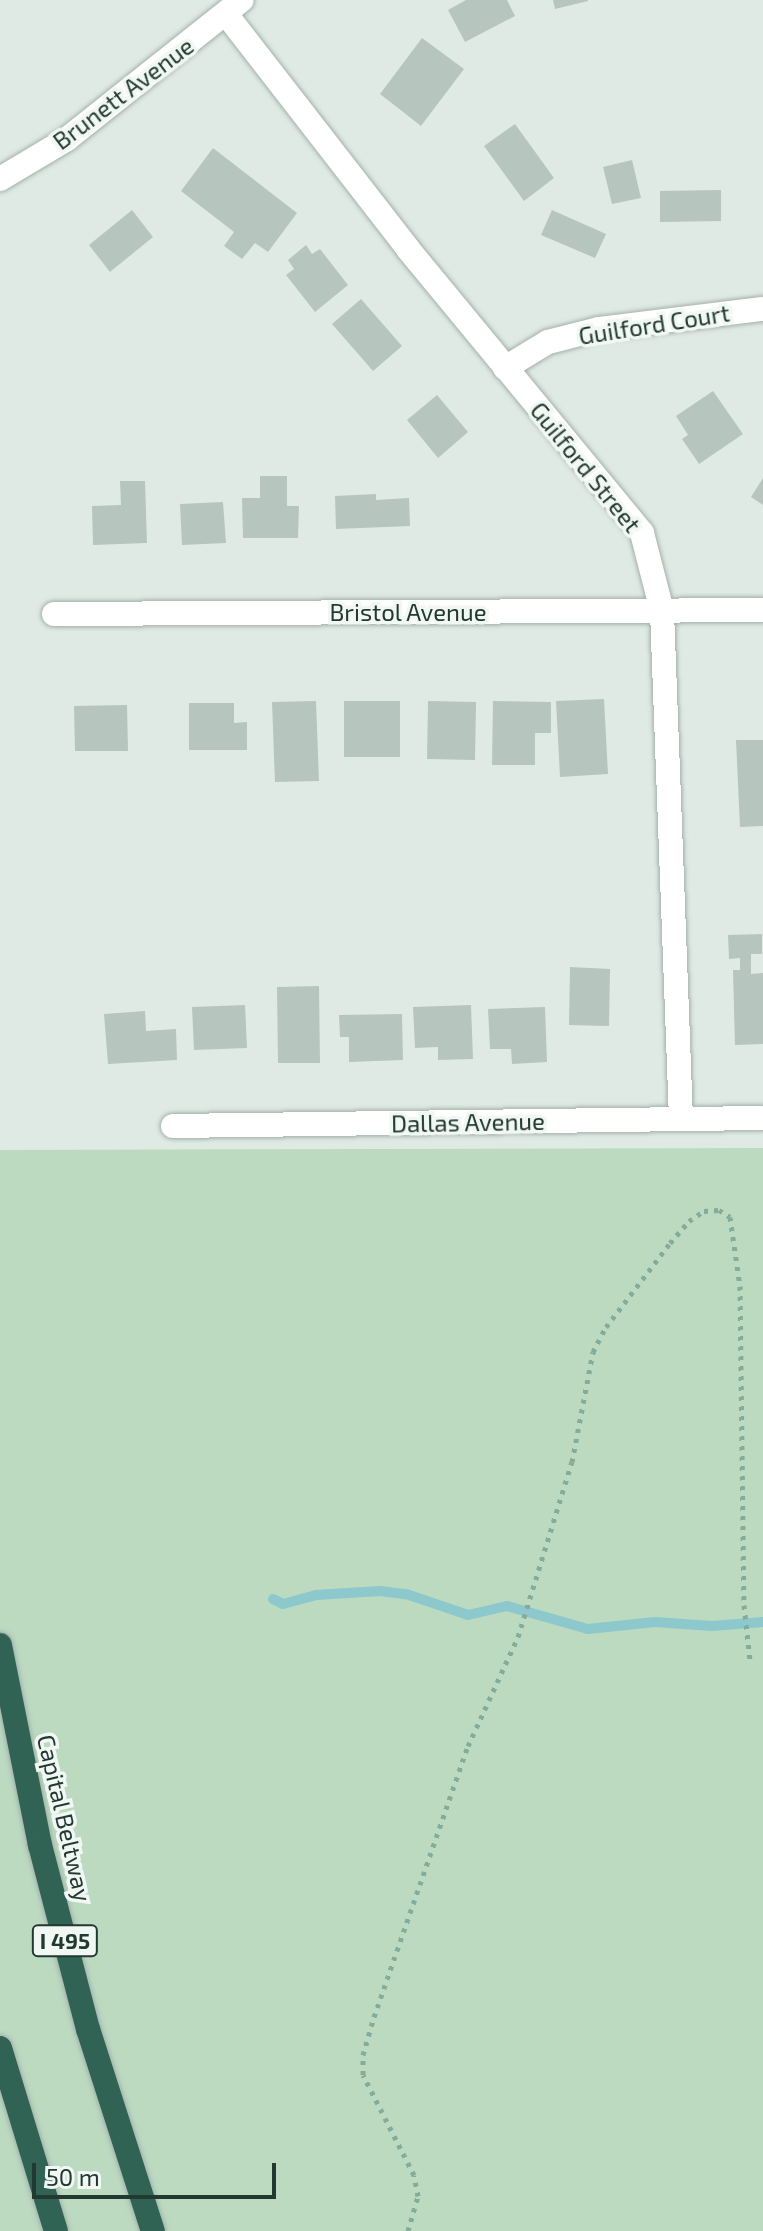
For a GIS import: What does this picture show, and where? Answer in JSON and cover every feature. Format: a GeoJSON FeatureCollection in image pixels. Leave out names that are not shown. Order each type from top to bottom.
{"type":"FeatureCollection","features":[{"type":"Feature","properties":{"kind":"highway","name":"Capital Beltway"},"geometry":{"type":"LineString","coordinates":[[0,1645],[40,1845],[84,2014],[153,2231]]}},
{"type":"Feature","properties":{"kind":"highway"},"geometry":{"type":"LineString","coordinates":[[0,2048],[56,2231]]}},
{"type":"Feature","properties":{"kind":"street","name":"Brunett Avenue"},"geometry":{"type":"LineString","coordinates":[[0,179],[67,139],[234,7]]}},
{"type":"Feature","properties":{"kind":"street","name":"Guilford Street"},"geometry":{"type":"LineString","coordinates":[[234,7],[505,368],[642,533],[662,611],[681,1119]]}},
{"type":"Feature","properties":{"kind":"street","name":"Guilford Court"},"geometry":{"type":"LineString","coordinates":[[505,368],[548,342],[599,329],[763,309]]}},
{"type":"Feature","properties":{"kind":"street","name":"Bristol Avenue"},"geometry":{"type":"LineString","coordinates":[[54,614],[763,610]]}},
{"type":"Feature","properties":{"kind":"street","name":"Dallas Avenue"},"geometry":{"type":"LineString","coordinates":[[173,1126],[763,1118]]}},
{"type":"Feature","properties":{"kind":"path"},"geometry":{"type":"LineString","coordinates":[[408,2231],[418,2196],[414,2175],[372,2098],[363,2075],[363,2055],[468,1746],[518,1637],[572,1462],[593,1352],[606,1327],[670,1243],[689,1221],[704,1211],[719,1210],[730,1217],[740,1286],[744,1605],[750,1660]]}},
{"type":"Feature","properties":{"kind":"green space"},"geometry":{"type":"Polygon","coordinates":[[[763,1148],[763,2231],[0,2231],[0,1150],[763,1148]]]}},
{"type":"Feature","properties":{"kind":"building"},"geometry":{"type":"Polygon","coordinates":[[[466,0],[507,0],[515,16],[465,42],[448,10],[466,0]]]}},
{"type":"Feature","properties":{"kind":"building"},"geometry":{"type":"Polygon","coordinates":[[[553,0],[588,0],[588,1],[555,9],[553,0]]]}},
{"type":"Feature","properties":{"kind":"building"},"geometry":{"type":"Polygon","coordinates":[[[422,38],[464,69],[421,126],[380,94],[422,38]]]}},
{"type":"Feature","properties":{"kind":"building"},"geometry":{"type":"Polygon","coordinates":[[[515,124],[554,178],[524,201],[484,146],[515,124]]]}},
{"type":"Feature","properties":{"kind":"building"},"geometry":{"type":"Polygon","coordinates":[[[213,148],[297,213],[268,252],[255,243],[242,259],[224,246],[234,232],[181,191],[213,148]]]}},
{"type":"Feature","properties":{"kind":"building"},"geometry":{"type":"Polygon","coordinates":[[[632,160],[641,198],[612,204],[603,167],[632,160]]]}},
{"type":"Feature","properties":{"kind":"building"},"geometry":{"type":"Polygon","coordinates":[[[721,190],[721,221],[660,222],[660,191],[721,190]]]}},
{"type":"Feature","properties":{"kind":"building"},"geometry":{"type":"Polygon","coordinates":[[[132,210],[153,237],[110,272],[89,245],[132,210]]]}},
{"type":"Feature","properties":{"kind":"building"},"geometry":{"type":"Polygon","coordinates":[[[552,210],[606,234],[595,258],[541,235],[552,210]]]}},
{"type":"Feature","properties":{"kind":"building"},"geometry":{"type":"Polygon","coordinates":[[[306,245],[312,254],[320,249],[348,285],[315,312],[286,275],[294,269],[288,260],[306,245]]]}},
{"type":"Feature","properties":{"kind":"building"},"geometry":{"type":"Polygon","coordinates":[[[361,299],[402,346],[373,371],[332,324],[361,299]]]}},
{"type":"Feature","properties":{"kind":"building"},"geometry":{"type":"Polygon","coordinates":[[[713,391],[743,434],[699,464],[682,439],[688,435],[676,416],[713,391]]]}},
{"type":"Feature","properties":{"kind":"building"},"geometry":{"type":"Polygon","coordinates":[[[437,395],[468,432],[438,458],[407,420],[437,395]]]}},
{"type":"Feature","properties":{"kind":"building"},"geometry":{"type":"Polygon","coordinates":[[[260,476],[287,476],[287,506],[299,506],[298,538],[243,538],[242,498],[260,498],[260,476]]]}},
{"type":"Feature","properties":{"kind":"building"},"geometry":{"type":"Polygon","coordinates":[[[763,478],[763,505],[751,497],[763,478]]]}},
{"type":"Feature","properties":{"kind":"building"},"geometry":{"type":"Polygon","coordinates":[[[120,481],[145,481],[147,543],[93,545],[92,506],[121,505],[120,481]]]}},
{"type":"Feature","properties":{"kind":"building"},"geometry":{"type":"Polygon","coordinates":[[[376,494],[376,500],[409,498],[410,526],[336,529],[335,496],[376,494]]]}},
{"type":"Feature","properties":{"kind":"building"},"geometry":{"type":"Polygon","coordinates":[[[223,502],[226,543],[182,545],[180,504],[223,502]]]}},
{"type":"Feature","properties":{"kind":"building"},"geometry":{"type":"Polygon","coordinates":[[[604,699],[608,774],[560,777],[556,701],[604,699]]]}},
{"type":"Feature","properties":{"kind":"building"},"geometry":{"type":"Polygon","coordinates":[[[316,701],[319,781],[275,782],[272,702],[316,701]]]}},
{"type":"Feature","properties":{"kind":"building"},"geometry":{"type":"Polygon","coordinates":[[[344,701],[400,701],[400,757],[344,757],[344,701]]]}},
{"type":"Feature","properties":{"kind":"building"},"geometry":{"type":"Polygon","coordinates":[[[428,701],[476,702],[475,760],[427,759],[428,701]]]}},
{"type":"Feature","properties":{"kind":"building"},"geometry":{"type":"Polygon","coordinates":[[[493,701],[551,702],[551,733],[535,733],[535,765],[492,765],[493,701]]]}},
{"type":"Feature","properties":{"kind":"building"},"geometry":{"type":"Polygon","coordinates":[[[189,703],[234,703],[234,723],[247,722],[247,750],[189,750],[189,703]]]}},
{"type":"Feature","properties":{"kind":"building"},"geometry":{"type":"Polygon","coordinates":[[[127,705],[128,751],[75,751],[74,706],[127,705]]]}},
{"type":"Feature","properties":{"kind":"building"},"geometry":{"type":"Polygon","coordinates":[[[736,740],[763,740],[763,826],[740,827],[736,740]]]}},
{"type":"Feature","properties":{"kind":"building"},"geometry":{"type":"Polygon","coordinates":[[[762,934],[762,954],[751,954],[751,974],[763,973],[763,1044],[735,1045],[733,970],[740,970],[740,958],[729,959],[728,935],[762,934]]]}},
{"type":"Feature","properties":{"kind":"building"},"geometry":{"type":"Polygon","coordinates":[[[570,967],[610,969],[609,1026],[569,1025],[570,967]]]}},
{"type":"Feature","properties":{"kind":"building"},"geometry":{"type":"Polygon","coordinates":[[[319,986],[320,1063],[278,1063],[277,987],[319,986]]]}},
{"type":"Feature","properties":{"kind":"building"},"geometry":{"type":"Polygon","coordinates":[[[245,1005],[247,1048],[194,1050],[192,1007],[245,1005]]]}},
{"type":"Feature","properties":{"kind":"building"},"geometry":{"type":"Polygon","coordinates":[[[471,1005],[473,1059],[438,1060],[438,1047],[415,1048],[413,1007],[471,1005]]]}},
{"type":"Feature","properties":{"kind":"building"},"geometry":{"type":"Polygon","coordinates":[[[545,1007],[547,1062],[512,1064],[511,1049],[490,1049],[488,1009],[545,1007]]]}},
{"type":"Feature","properties":{"kind":"building"},"geometry":{"type":"Polygon","coordinates":[[[145,1011],[146,1031],[176,1029],[177,1060],[108,1064],[104,1014],[145,1011]]]}},
{"type":"Feature","properties":{"kind":"building"},"geometry":{"type":"Polygon","coordinates":[[[402,1014],[403,1060],[349,1062],[349,1037],[340,1037],[339,1015],[402,1014]]]}},
{"type":"Feature","properties":{"kind":"waterway"},"geometry":{"type":"LineString","coordinates":[[273,1599],[283,1604],[316,1595],[380,1591],[406,1594],[468,1615],[507,1606],[588,1629],[655,1622],[712,1626],[763,1622]]}}]}
